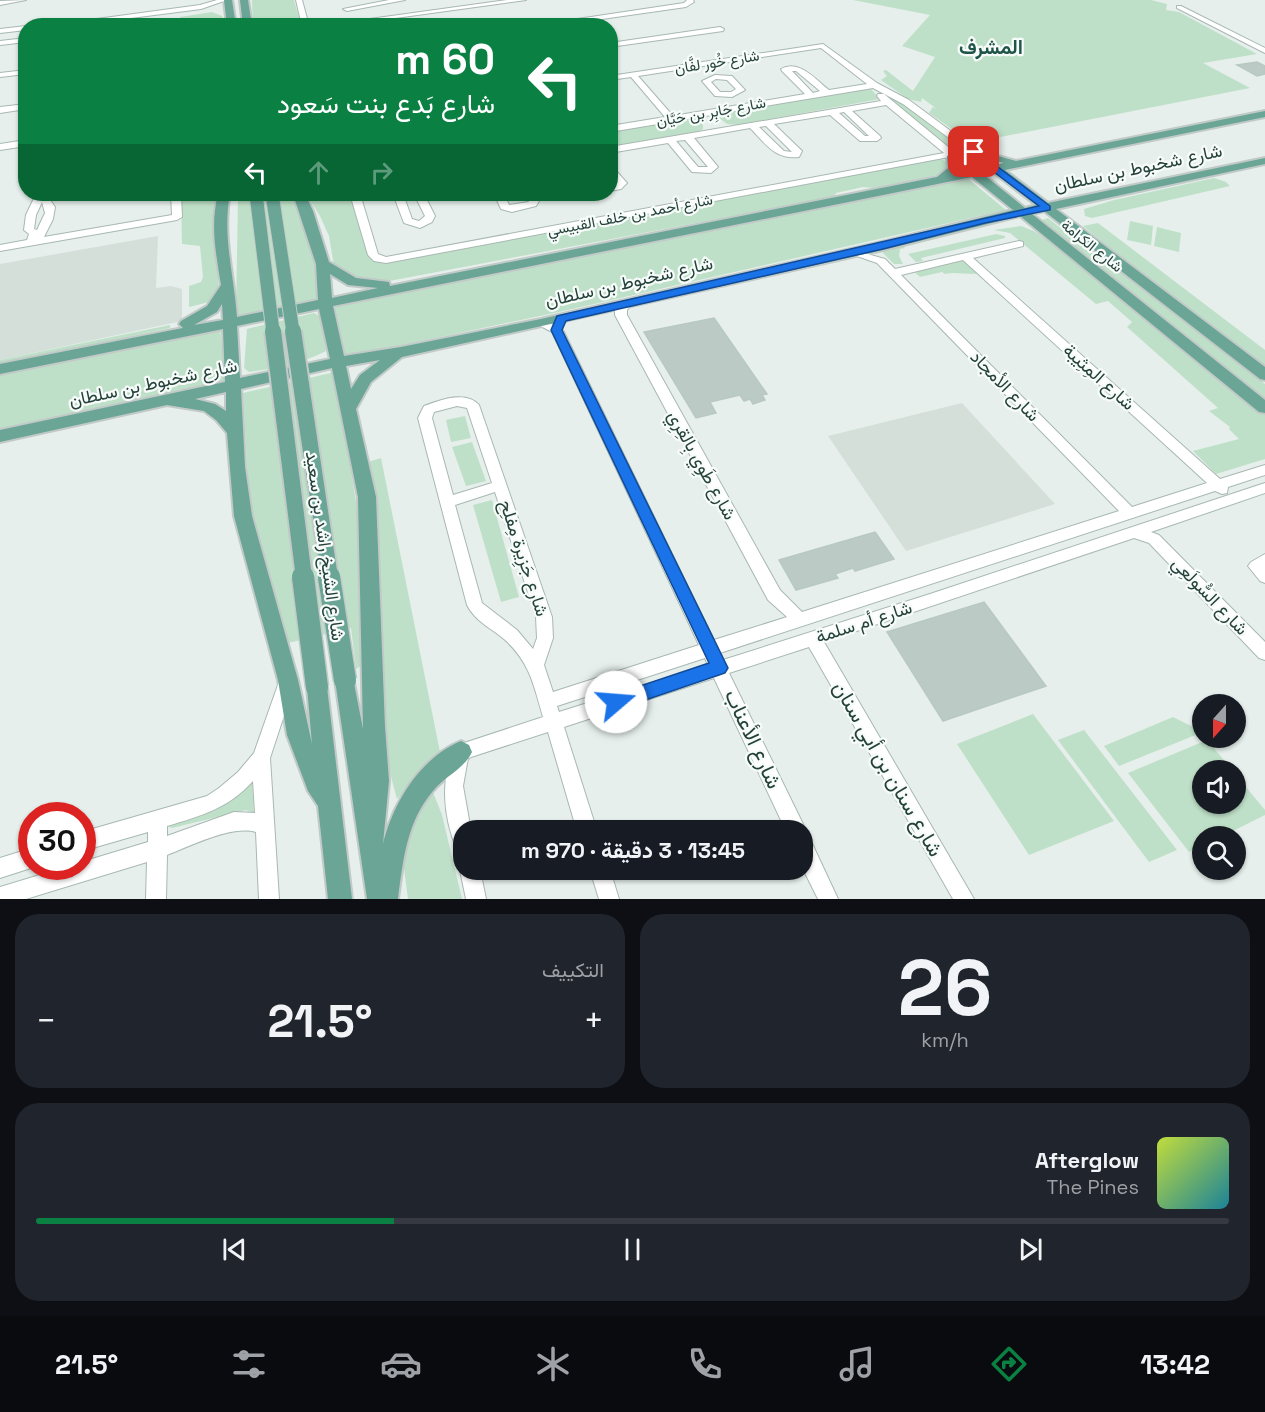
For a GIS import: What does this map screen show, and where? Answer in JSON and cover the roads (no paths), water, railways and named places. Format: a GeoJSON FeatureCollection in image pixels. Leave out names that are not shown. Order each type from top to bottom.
{"type":"FeatureCollection","features":[{"type":"Feature","properties":{"kind":"main road"},"geometry":{"type":"LineString","coordinates":[[226,0],[223,12],[227,18]]}},
{"type":"Feature","properties":{"kind":"main road"},"geometry":{"type":"LineString","coordinates":[[244,0],[247,18]]}},
{"type":"Feature","properties":{"kind":"main road","name":"شارع شخبوط بن سلطان"},"geometry":{"type":"LineString","coordinates":[[0,369],[1265,114]]}},
{"type":"Feature","properties":{"kind":"main road"},"geometry":{"type":"LineString","coordinates":[[974,152],[999,160],[1026,162]]}},
{"type":"Feature","properties":{"kind":"main road"},"geometry":{"type":"LineString","coordinates":[[941,179],[954,169],[952,155]]}},
{"type":"Feature","properties":{"kind":"main road","name":"شارع شخبوط بن سلطان"},"geometry":{"type":"LineString","coordinates":[[0,436],[305,369],[336,353],[401,352],[541,322],[559,324],[626,303],[854,253],[881,253],[984,220],[1265,161]]}},
{"type":"Feature","properties":{"kind":"main road","name":"شارع الكرامة"},"geometry":{"type":"LineString","coordinates":[[995,168],[1265,375]]}},
{"type":"Feature","properties":{"kind":"main road","name":"شارع الكرامة"},"geometry":{"type":"LineString","coordinates":[[973,172],[1265,408]]}},
{"type":"Feature","properties":{"kind":"main road"},"geometry":{"type":"LineString","coordinates":[[1081,233],[1068,218],[1068,213],[1071,208],[1088,200]]}},
{"type":"Feature","properties":{"kind":"main road"},"geometry":{"type":"LineString","coordinates":[[223,201],[220,239],[228,285],[231,321],[232,385],[239,486],[249,541],[288,680],[298,735],[306,760],[329,802]]}},
{"type":"Feature","properties":{"kind":"main road","name":"شارع الشيخ راشد بن سعيد"},"geometry":{"type":"LineString","coordinates":[[257,201],[317,687],[340,899]]}},
{"type":"Feature","properties":{"kind":"main road","name":"شارع الشيخ راشد بن سعيد"},"geometry":{"type":"LineString","coordinates":[[273,201],[379,899]]}},
{"type":"Feature","properties":{"kind":"main road"},"geometry":{"type":"LineString","coordinates":[[302,201],[322,264],[328,319],[367,497],[374,727],[378,781],[371,848]]}},
{"type":"Feature","properties":{"kind":"main road"},"geometry":{"type":"LineString","coordinates":[[984,220],[1020,223],[1051,234]]}},
{"type":"Feature","properties":{"kind":"main road"},"geometry":{"type":"LineString","coordinates":[[322,264],[353,282],[412,285]]}},
{"type":"Feature","properties":{"kind":"main road"},"geometry":{"type":"LineString","coordinates":[[152,337],[185,325],[207,313],[218,303],[228,285]]}},
{"type":"Feature","properties":{"kind":"main road"},"geometry":{"type":"LineString","coordinates":[[297,309],[319,311],[328,319]]}},
{"type":"Feature","properties":{"kind":"main road"},"geometry":{"type":"LineString","coordinates":[[231,344],[241,329],[265,315]]}},
{"type":"Feature","properties":{"kind":"main road"},"geometry":{"type":"LineString","coordinates":[[349,407],[365,379],[401,352]]}},
{"type":"Feature","properties":{"kind":"main road"},"geometry":{"type":"LineString","coordinates":[[231,360],[247,374],[274,376]]}},
{"type":"Feature","properties":{"kind":"main road"},"geometry":{"type":"LineString","coordinates":[[164,400],[214,409],[224,415],[235,432]]}},
{"type":"Feature","properties":{"kind":"main road"},"geometry":{"type":"LineString","coordinates":[[386,899],[391,858],[399,827],[408,807],[432,773],[461,752]]}},
{"type":"Feature","properties":{"kind":"street"},"geometry":{"type":"LineString","coordinates":[[0,3],[23,0]]}},
{"type":"Feature","properties":{"kind":"street"},"geometry":{"type":"LineString","coordinates":[[202,10],[226,0]]}},
{"type":"Feature","properties":{"kind":"street"},"geometry":{"type":"LineString","coordinates":[[300,0],[304,18]]}},
{"type":"Feature","properties":{"kind":"street"},"geometry":{"type":"LineString","coordinates":[[344,0],[351,18]]}},
{"type":"Feature","properties":{"kind":"street"},"geometry":{"type":"LineString","coordinates":[[347,9],[402,0]]}},
{"type":"Feature","properties":{"kind":"street"},"geometry":{"type":"LineString","coordinates":[[393,18],[523,0]]}},
{"type":"Feature","properties":{"kind":"street"},"geometry":{"type":"LineString","coordinates":[[582,18],[643,8],[686,5],[690,4],[690,0]]}},
{"type":"Feature","properties":{"kind":"street"},"geometry":{"type":"LineString","coordinates":[[137,18],[161,14],[171,3],[181,12]]}},
{"type":"Feature","properties":{"kind":"street"},"geometry":{"type":"LineString","coordinates":[[1179,7],[1265,51]]}},
{"type":"Feature","properties":{"kind":"street"},"geometry":{"type":"LineString","coordinates":[[123,18],[202,10],[223,12]]}},
{"type":"Feature","properties":{"kind":"street"},"geometry":{"type":"LineString","coordinates":[[176,18],[181,12]]}},
{"type":"Feature","properties":{"kind":"street"},"geometry":{"type":"LineString","coordinates":[[161,14],[166,18]]}},
{"type":"Feature","properties":{"kind":"street"},"geometry":{"type":"LineString","coordinates":[[0,31],[18,29]]}},
{"type":"Feature","properties":{"kind":"street"},"geometry":{"type":"LineString","coordinates":[[618,44],[720,29]]}},
{"type":"Feature","properties":{"kind":"street"},"geometry":{"type":"LineString","coordinates":[[0,36],[18,34]]}},
{"type":"Feature","properties":{"kind":"street"},"geometry":{"type":"LineString","coordinates":[[0,43],[18,41]]}},
{"type":"Feature","properties":{"kind":"street","name":"شارع خُور لفَّان"},"geometry":{"type":"LineString","coordinates":[[618,77],[823,46]]}},
{"type":"Feature","properties":{"kind":"street","name":"شارع الكرامة"},"geometry":{"type":"LineString","coordinates":[[823,46],[874,85],[906,102],[995,168]]}},
{"type":"Feature","properties":{"kind":"street"},"geometry":{"type":"LineString","coordinates":[[811,95],[785,69],[798,69],[826,92]]}},
{"type":"Feature","properties":{"kind":"street"},"geometry":{"type":"LineString","coordinates":[[0,75],[18,73]]}},
{"type":"Feature","properties":{"kind":"street"},"geometry":{"type":"LineString","coordinates":[[633,75],[671,119]]}},
{"type":"Feature","properties":{"kind":"street","name":"شارع الكرامة"},"geometry":{"type":"LineString","coordinates":[[874,85],[876,91],[888,102],[973,172]]}},
{"type":"Feature","properties":{"kind":"street","name":"شارع جَابِر بن حَيَّان"},"geometry":{"type":"LineString","coordinates":[[618,128],[874,85]]}},
{"type":"Feature","properties":{"kind":"street"},"geometry":{"type":"LineString","coordinates":[[732,95],[743,106]]}},
{"type":"Feature","properties":{"kind":"street","name":"شارع جَابِر بن حَيَّان"},"geometry":{"type":"LineString","coordinates":[[618,149],[888,102]]}},
{"type":"Feature","properties":{"kind":"street"},"geometry":{"type":"LineString","coordinates":[[0,110],[18,107]]}},
{"type":"Feature","properties":{"kind":"street"},"geometry":{"type":"LineString","coordinates":[[831,111],[863,139],[877,138],[845,109]]}},
{"type":"Feature","properties":{"kind":"street"},"geometry":{"type":"LineString","coordinates":[[722,110],[714,115],[716,120],[723,125],[738,127]]}},
{"type":"Feature","properties":{"kind":"street"},"geometry":{"type":"LineString","coordinates":[[685,117],[700,119],[708,124],[706,130],[700,134]]}},
{"type":"Feature","properties":{"kind":"street","name":"شارع جَابِر بن حَيَّان"},"geometry":{"type":"LineString","coordinates":[[752,125],[781,154],[796,154],[797,151],[767,122]]}},
{"type":"Feature","properties":{"kind":"street","name":"شارع جَابِر بن حَيَّان"},"geometry":{"type":"LineString","coordinates":[[670,139],[695,170],[711,170],[713,167],[687,136]]}},
{"type":"Feature","properties":{"kind":"street"},"geometry":{"type":"LineString","coordinates":[[0,147],[18,144]]}},
{"type":"Feature","properties":{"kind":"street","name":"شارع أحمد بن خلف القبيسي"},"geometry":{"type":"LineString","coordinates":[[357,201],[373,255],[378,259],[386,260],[952,155]]}},
{"type":"Feature","properties":{"kind":"street"},"geometry":{"type":"LineString","coordinates":[[34,242],[33,233],[28,228],[38,201]]}},
{"type":"Feature","properties":{"kind":"street"},"geometry":{"type":"LineString","coordinates":[[34,242],[46,226],[50,214],[46,201]]}},
{"type":"Feature","properties":{"kind":"street"},"geometry":{"type":"LineString","coordinates":[[0,248],[177,217],[176,201]]}},
{"type":"Feature","properties":{"kind":"street"},"geometry":{"type":"LineString","coordinates":[[401,201],[408,221],[420,225],[430,216],[422,201]]}},
{"type":"Feature","properties":{"kind":"street"},"geometry":{"type":"LineString","coordinates":[[502,201],[505,207],[512,209],[532,204],[534,201]]}},
{"type":"Feature","properties":{"kind":"street"},"geometry":{"type":"LineString","coordinates":[[893,273],[1018,244]]}},
{"type":"Feature","properties":{"kind":"street","name":"شارع الأمجاد"},"geometry":{"type":"LineString","coordinates":[[881,253],[893,273],[1130,513]]}},
{"type":"Feature","properties":{"kind":"street","name":"شارع المِثِيبة"},"geometry":{"type":"LineString","coordinates":[[965,256],[1233,498]]}},
{"type":"Feature","properties":{"kind":"street","name":"شارع طَوِي بِالقِرِي"},"geometry":{"type":"LineString","coordinates":[[626,303],[621,310],[621,315],[667,401],[774,595],[800,619]]}},
{"type":"Feature","properties":{"kind":"street","name":"شارع الأعناب"},"geometry":{"type":"LineString","coordinates":[[559,324],[791,820]]}},
{"type":"Feature","properties":{"kind":"street","name":"شارع جَزِيرة مِفلِح"},"geometry":{"type":"LineString","coordinates":[[536,665],[545,638],[544,617],[473,405],[463,401],[446,403],[429,409],[425,418],[475,605],[487,618],[524,648],[536,665],[585,820]]}},
{"type":"Feature","properties":{"kind":"street","name":"شارع أم سلمة"},"geometry":{"type":"LineString","coordinates":[[548,701],[709,647],[1265,470]]}},
{"type":"Feature","properties":{"kind":"street","name":"شارع جَزِيرة مِفلِح"},"geometry":{"type":"LineString","coordinates":[[447,502],[501,485]]}},
{"type":"Feature","properties":{"kind":"street","name":"شارع أم سلمة"},"geometry":{"type":"LineString","coordinates":[[461,752],[1132,532],[1156,532],[1233,498],[1265,488]]}},
{"type":"Feature","properties":{"kind":"street","name":"شارع السُّولَعِي"},"geometry":{"type":"LineString","coordinates":[[1156,532],[1265,653]]}},
{"type":"Feature","properties":{"kind":"street"},"geometry":{"type":"LineString","coordinates":[[1265,560],[1256,566],[1265,577]]}},
{"type":"Feature","properties":{"kind":"street","name":"شارع سنان بن أبي سنان"},"geometry":{"type":"LineString","coordinates":[[813,638],[964,899]]}},
{"type":"Feature","properties":{"kind":"street"},"geometry":{"type":"LineString","coordinates":[[96,838],[199,807],[225,796],[242,781],[261,758],[288,680]]}},
{"type":"Feature","properties":{"kind":"street"},"geometry":{"type":"LineString","coordinates":[[459,820],[452,787],[455,764],[461,752]]}},
{"type":"Feature","properties":{"kind":"street"},"geometry":{"type":"LineString","coordinates":[[261,758],[269,899]]}},
{"type":"Feature","properties":{"kind":"street"},"geometry":{"type":"LineString","coordinates":[[156,899],[158,819]]}},
{"type":"Feature","properties":{"kind":"street"},"geometry":{"type":"LineString","coordinates":[[0,897],[157,849],[234,821],[250,821],[264,825]]}},
{"type":"Feature","properties":{"kind":"street"},"geometry":{"type":"LineString","coordinates":[[0,868],[18,862]]}},
{"type":"Feature","properties":{"kind":"street"},"geometry":{"type":"LineString","coordinates":[[813,867],[828,899]]}},
{"type":"Feature","properties":{"kind":"street"},"geometry":{"type":"LineString","coordinates":[[472,880],[476,899]]}},
{"type":"Feature","properties":{"kind":"street"},"geometry":{"type":"LineString","coordinates":[[603,880],[609,899]]}},
{"type":"Feature","properties":{"kind":"district","name":"المشرف"},"geometry":{"type":"Point","coordinates":[991,47]}}]}
